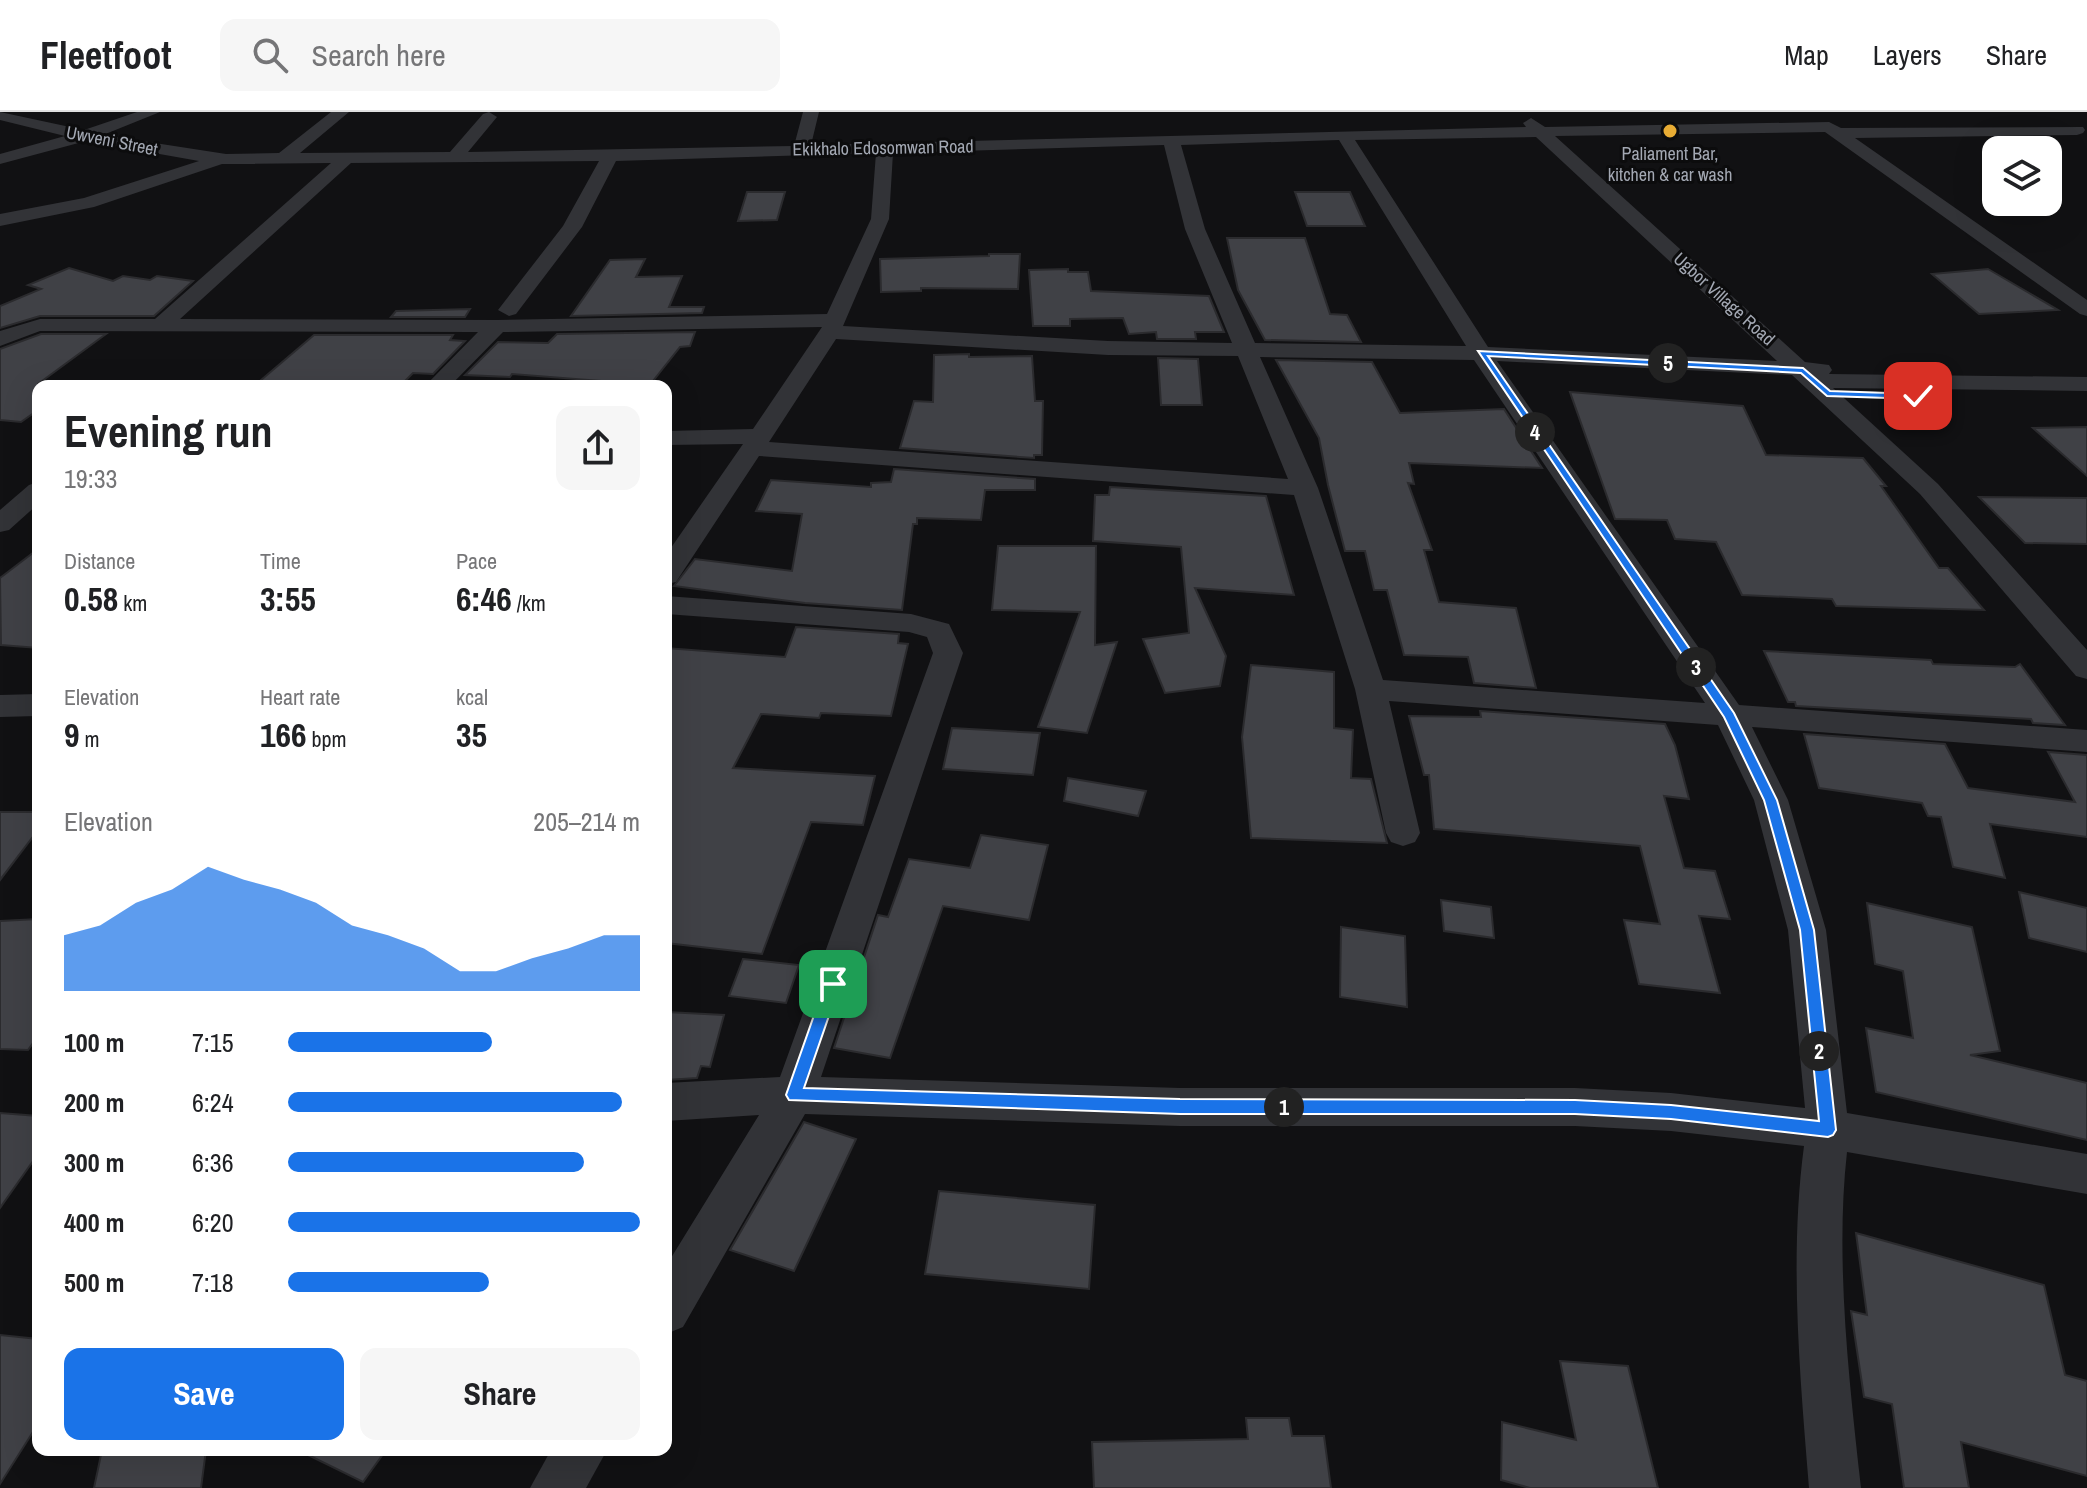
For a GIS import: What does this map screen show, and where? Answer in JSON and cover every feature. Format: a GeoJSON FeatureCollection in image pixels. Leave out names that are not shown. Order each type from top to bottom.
{"type":"FeatureCollection","features":[{"type":"Feature","properties":{"kind":"street"},"geometry":{"type":"LineString","coordinates":[[0,159],[81,137],[152,112]]}},
{"type":"Feature","properties":{"kind":"street"},"geometry":{"type":"LineString","coordinates":[[284,158],[341,112]]}},
{"type":"Feature","properties":{"kind":"street"},"geometry":{"type":"LineString","coordinates":[[801,150],[811,112]]}},
{"type":"Feature","properties":{"kind":"street","name":"Ugbor Village Road"},"geometry":{"type":"LineString","coordinates":[[1518,112],[1545,125],[1824,382],[1929,489],[2087,669]]}},
{"type":"Feature","properties":{"kind":"street"},"geometry":{"type":"LineString","coordinates":[[1808,112],[2087,310]]}},
{"type":"Feature","properties":{"kind":"street"},"geometry":{"type":"LineString","coordinates":[[2046,112],[2082,133]]}},
{"type":"Feature","properties":{"kind":"street","name":"Uwveni Street"},"geometry":{"type":"LineString","coordinates":[[0,115],[81,137],[226,159]]}},
{"type":"Feature","properties":{"kind":"street"},"geometry":{"type":"LineString","coordinates":[[454,158],[489,117]]}},
{"type":"Feature","properties":{"kind":"street","name":"Ekikhalo Edosomwan Road"},"geometry":{"type":"LineString","coordinates":[[226,159],[610,156],[1344,135],[1545,125],[2082,133]]}},
{"type":"Feature","properties":{"kind":"street"},"geometry":{"type":"LineString","coordinates":[[1344,135],[1481,353],[1730,716],[1771,800],[1807,930],[1828,1130],[1819,1204],[1827,1405],[1835,1488]]}},
{"type":"Feature","properties":{"kind":"street"},"geometry":{"type":"LineString","coordinates":[[1171,140],[1195,229],[1305,488],[1371,689],[1403,833]]}},
{"type":"Feature","properties":{"kind":"street"},"geometry":{"type":"LineString","coordinates":[[672,567],[832,326],[880,219],[885,148]]}},
{"type":"Feature","properties":{"kind":"street"},"geometry":{"type":"LineString","coordinates":[[443,380],[503,318],[572,227],[610,156]]}},
{"type":"Feature","properties":{"kind":"street"},"geometry":{"type":"LineString","coordinates":[[161,325],[348,157]]}},
{"type":"Feature","properties":{"kind":"street"},"geometry":{"type":"LineString","coordinates":[[0,220],[88,203],[226,159]]}},
{"type":"Feature","properties":{"kind":"street"},"geometry":{"type":"LineString","coordinates":[[0,339],[24,328],[40,325],[503,318],[832,326],[1108,348],[1481,353],[2087,400]]}},
{"type":"Feature","properties":{"kind":"street"},"geometry":{"type":"LineString","coordinates":[[1824,382],[2087,384]]}},
{"type":"Feature","properties":{"kind":"street"},"geometry":{"type":"LineString","coordinates":[[672,438],[756,442],[1305,488]]}},
{"type":"Feature","properties":{"kind":"street"},"geometry":{"type":"LineString","coordinates":[[0,524],[32,495]]}},
{"type":"Feature","properties":{"kind":"street"},"geometry":{"type":"LineString","coordinates":[[672,605],[911,623],[939,631],[948,653],[794,1095],[672,1300]]}},
{"type":"Feature","properties":{"kind":"street"},"geometry":{"type":"LineString","coordinates":[[1371,689],[2087,741]]}},
{"type":"Feature","properties":{"kind":"street"},"geometry":{"type":"LineString","coordinates":[[0,706],[32,705]]}},
{"type":"Feature","properties":{"kind":"street"},"geometry":{"type":"LineString","coordinates":[[672,1102],[794,1095],[1180,1107],[1575,1107],[1671,1112],[1828,1130],[1913,1142],[2087,1174]]}},
{"type":"Feature","properties":{"kind":"street"},"geometry":{"type":"LineString","coordinates":[[556,1488],[577,1456]]}},
{"type":"Feature","properties":{"kind":"building"},"geometry":{"type":"Polygon","coordinates":[[[747,192],[785,192],[777,220],[738,221],[747,192]]]}},
{"type":"Feature","properties":{"kind":"building"},"geometry":{"type":"Polygon","coordinates":[[[1295,192],[1350,192],[1365,226],[1307,226],[1295,192]]]}},
{"type":"Feature","properties":{"kind":"building"},"geometry":{"type":"Polygon","coordinates":[[[1227,238],[1305,238],[1330,314],[1347,315],[1361,342],[1265,340],[1238,290],[1227,238]]]}},
{"type":"Feature","properties":{"kind":"building"},"geometry":{"type":"Polygon","coordinates":[[[1020,254],[1018,289],[921,288],[921,291],[881,292],[880,259],[1020,254]]]}},
{"type":"Feature","properties":{"kind":"building"},"geometry":{"type":"Polygon","coordinates":[[[645,259],[636,277],[682,276],[669,307],[704,307],[702,313],[571,316],[610,260],[645,259]]]}},
{"type":"Feature","properties":{"kind":"building"},"geometry":{"type":"Polygon","coordinates":[[[69,268],[113,281],[123,276],[150,280],[157,276],[193,281],[154,316],[40,316],[0,328],[0,306],[41,289],[28,285],[69,268]]]}},
{"type":"Feature","properties":{"kind":"building"},"geometry":{"type":"Polygon","coordinates":[[[1068,269],[1068,272],[1088,272],[1091,291],[1209,296],[1224,332],[1195,332],[1196,339],[1157,339],[1156,332],[1129,334],[1123,318],[1070,319],[1070,326],[1033,326],[1029,270],[1068,269]]]}},
{"type":"Feature","properties":{"kind":"building"},"geometry":{"type":"Polygon","coordinates":[[[1988,269],[2058,310],[1979,314],[1932,274],[1988,269]]]}},
{"type":"Feature","properties":{"kind":"building"},"geometry":{"type":"Polygon","coordinates":[[[470,309],[465,317],[391,317],[396,311],[470,309]]]}},
{"type":"Feature","properties":{"kind":"building"},"geometry":{"type":"Polygon","coordinates":[[[695,332],[690,346],[680,347],[654,380],[465,375],[498,342],[548,343],[557,334],[695,332]]]}},
{"type":"Feature","properties":{"kind":"building"},"geometry":{"type":"Polygon","coordinates":[[[41,334],[106,334],[43,380],[32,380],[32,414],[21,422],[0,420],[0,349],[41,334]]]}},
{"type":"Feature","properties":{"kind":"building"},"geometry":{"type":"Polygon","coordinates":[[[314,335],[453,335],[450,340],[465,341],[433,374],[413,373],[406,380],[261,380],[314,335]]]}},
{"type":"Feature","properties":{"kind":"building"},"geometry":{"type":"Polygon","coordinates":[[[969,354],[969,357],[1032,356],[1035,401],[1043,401],[1042,455],[1034,455],[1034,458],[900,448],[914,401],[933,402],[934,355],[969,354]]]}},
{"type":"Feature","properties":{"kind":"building"},"geometry":{"type":"Polygon","coordinates":[[[1158,358],[1198,359],[1202,405],[1161,405],[1158,358]]]}},
{"type":"Feature","properties":{"kind":"building"},"geometry":{"type":"Polygon","coordinates":[[[1276,360],[1372,362],[1400,413],[1504,409],[1542,468],[1409,463],[1414,484],[1408,483],[1432,550],[1424,550],[1439,602],[1516,608],[1536,688],[1474,683],[1468,657],[1404,655],[1387,590],[1374,590],[1365,551],[1345,551],[1319,438],[1276,360]]]}},
{"type":"Feature","properties":{"kind":"building"},"geometry":{"type":"Polygon","coordinates":[[[1570,392],[1743,406],[1766,455],[1863,458],[1886,486],[1881,486],[1939,568],[1948,568],[1984,610],[1836,606],[1832,599],[1742,595],[1716,542],[1675,539],[1667,520],[1615,519],[1570,392]]]}},
{"type":"Feature","properties":{"kind":"building"},"geometry":{"type":"Polygon","coordinates":[[[2087,427],[2087,476],[2033,428],[2087,427]]]}},
{"type":"Feature","properties":{"kind":"building"},"geometry":{"type":"Polygon","coordinates":[[[894,469],[1035,479],[1035,490],[985,490],[981,520],[917,518],[917,524],[913,524],[902,610],[805,603],[674,586],[695,559],[792,571],[802,514],[756,511],[771,480],[871,487],[871,483],[891,482],[894,469]]]}},
{"type":"Feature","properties":{"kind":"building"},"geometry":{"type":"Polygon","coordinates":[[[1110,487],[1266,496],[1294,595],[1195,588],[1226,656],[1220,686],[1165,693],[1143,639],[1189,633],[1181,547],[1093,541],[1095,495],[1109,495],[1110,487]]]}},
{"type":"Feature","properties":{"kind":"building"},"geometry":{"type":"Polygon","coordinates":[[[1979,497],[2087,498],[2087,544],[2025,543],[1979,497]]]}},
{"type":"Feature","properties":{"kind":"building"},"geometry":{"type":"Polygon","coordinates":[[[998,546],[1096,546],[1095,645],[1117,642],[1087,733],[1038,727],[1080,612],[992,610],[998,546]]]}},
{"type":"Feature","properties":{"kind":"building"},"geometry":{"type":"Polygon","coordinates":[[[32,554],[32,648],[1,645],[0,578],[32,554]]]}},
{"type":"Feature","properties":{"kind":"building"},"geometry":{"type":"Polygon","coordinates":[[[796,627],[899,634],[898,643],[908,644],[891,716],[821,713],[819,718],[761,714],[733,768],[875,776],[863,825],[811,822],[762,954],[672,944],[672,648],[785,657],[796,627]]]}},
{"type":"Feature","properties":{"kind":"building"},"geometry":{"type":"Polygon","coordinates":[[[1764,651],[1931,660],[1933,664],[2015,667],[2020,664],[2065,725],[2033,723],[2031,719],[1796,706],[1795,702],[1788,702],[1764,651]]]}},
{"type":"Feature","properties":{"kind":"building"},"geometry":{"type":"Polygon","coordinates":[[[1251,665],[1334,672],[1334,728],[1353,730],[1351,778],[1371,779],[1387,843],[1251,838],[1242,737],[1251,665]]]}},
{"type":"Feature","properties":{"kind":"building"},"geometry":{"type":"Polygon","coordinates":[[[1480,711],[1665,724],[1675,745],[1689,799],[1664,796],[1684,868],[1715,871],[1730,919],[1699,916],[1720,993],[1639,984],[1624,920],[1660,924],[1640,846],[1434,829],[1429,775],[1424,775],[1409,716],[1481,717],[1480,711]]]}},
{"type":"Feature","properties":{"kind":"building"},"geometry":{"type":"Polygon","coordinates":[[[952,728],[1040,733],[1033,775],[943,769],[952,728]]]}},
{"type":"Feature","properties":{"kind":"building"},"geometry":{"type":"Polygon","coordinates":[[[1804,734],[1945,744],[1968,788],[2075,802],[2048,752],[2087,755],[2087,837],[1990,824],[2005,878],[1953,867],[1941,817],[1928,816],[1922,803],[1819,788],[1804,734]]]}},
{"type":"Feature","properties":{"kind":"building"},"geometry":{"type":"Polygon","coordinates":[[[1068,778],[1146,791],[1138,816],[1064,801],[1068,778]]]}},
{"type":"Feature","properties":{"kind":"building"},"geometry":{"type":"Polygon","coordinates":[[[0,812],[32,812],[32,838],[0,880],[0,812]]]}},
{"type":"Feature","properties":{"kind":"building"},"geometry":{"type":"Polygon","coordinates":[[[981,835],[1048,845],[1029,920],[943,906],[890,1058],[834,1048],[878,915],[888,917],[909,859],[970,868],[981,835]]]}},
{"type":"Feature","properties":{"kind":"building"},"geometry":{"type":"Polygon","coordinates":[[[2019,892],[2087,908],[2087,952],[2029,938],[2019,892]]]}},
{"type":"Feature","properties":{"kind":"building"},"geometry":{"type":"Polygon","coordinates":[[[1441,900],[1491,907],[1494,938],[1444,931],[1441,900]]]}},
{"type":"Feature","properties":{"kind":"building"},"geometry":{"type":"Polygon","coordinates":[[[1867,903],[1972,927],[2000,1051],[1970,1055],[2087,1083],[2087,1140],[1876,1092],[1866,1028],[1913,1038],[1903,971],[1875,964],[1867,903]]]}},
{"type":"Feature","properties":{"kind":"building"},"geometry":{"type":"Polygon","coordinates":[[[32,919],[32,1044],[28,1050],[0,1049],[0,921],[32,919]]]}},
{"type":"Feature","properties":{"kind":"building"},"geometry":{"type":"Polygon","coordinates":[[[1341,927],[1405,936],[1407,1007],[1340,997],[1341,927]]]}},
{"type":"Feature","properties":{"kind":"building"},"geometry":{"type":"Polygon","coordinates":[[[743,959],[799,965],[786,1003],[729,996],[743,959]]]}},
{"type":"Feature","properties":{"kind":"building"},"geometry":{"type":"Polygon","coordinates":[[[672,1012],[724,1015],[710,1067],[701,1066],[697,1078],[672,1080],[672,1012]]]}},
{"type":"Feature","properties":{"kind":"building"},"geometry":{"type":"Polygon","coordinates":[[[0,1113],[32,1116],[32,1163],[0,1208],[0,1113]]]}},
{"type":"Feature","properties":{"kind":"building"},"geometry":{"type":"Polygon","coordinates":[[[804,1122],[856,1139],[794,1271],[730,1250],[804,1122]]]}},
{"type":"Feature","properties":{"kind":"building"},"geometry":{"type":"Polygon","coordinates":[[[939,1191],[1095,1205],[1089,1289],[925,1274],[939,1191]]]}},
{"type":"Feature","properties":{"kind":"building"},"geometry":{"type":"Polygon","coordinates":[[[1856,1233],[2044,1285],[2065,1375],[2087,1381],[2087,1476],[1961,1442],[1969,1488],[1904,1488],[1892,1404],[1864,1397],[1851,1311],[1867,1315],[1856,1233]]]}},
{"type":"Feature","properties":{"kind":"building"},"geometry":{"type":"Polygon","coordinates":[[[0,1335],[32,1338],[32,1433],[0,1484],[0,1335]]]}},
{"type":"Feature","properties":{"kind":"building"},"geometry":{"type":"Polygon","coordinates":[[[1560,1361],[1628,1366],[1658,1488],[1530,1488],[1501,1480],[1502,1422],[1576,1440],[1560,1361]]]}},
{"type":"Feature","properties":{"kind":"building"},"geometry":{"type":"Polygon","coordinates":[[[1246,1418],[1289,1418],[1292,1436],[1324,1436],[1331,1488],[1094,1488],[1092,1442],[1248,1439],[1246,1418]]]}},
{"type":"Feature","properties":{"kind":"building"},"geometry":{"type":"Polygon","coordinates":[[[101,1456],[205,1456],[201,1488],[94,1488],[101,1456]]]}},
{"type":"Feature","properties":{"kind":"building"},"geometry":{"type":"Polygon","coordinates":[[[310,1456],[382,1456],[363,1482],[310,1456]]]}},
{"type":"Feature","properties":{"kind":"place","name":"Paliament Bar, kitchen & car wash"},"geometry":{"type":"Point","coordinates":[1670,131]}},
{"type":"Feature","properties":{"kind":"route"},"geometry":{"type":"LineString","coordinates":[[833,984],[794,1095],[1180,1107],[1575,1107],[1671,1112],[1828,1130],[1807,930],[1771,800],[1730,716],[1481,353],[1803,370],[1827,394],[1918,396]]}}]}
